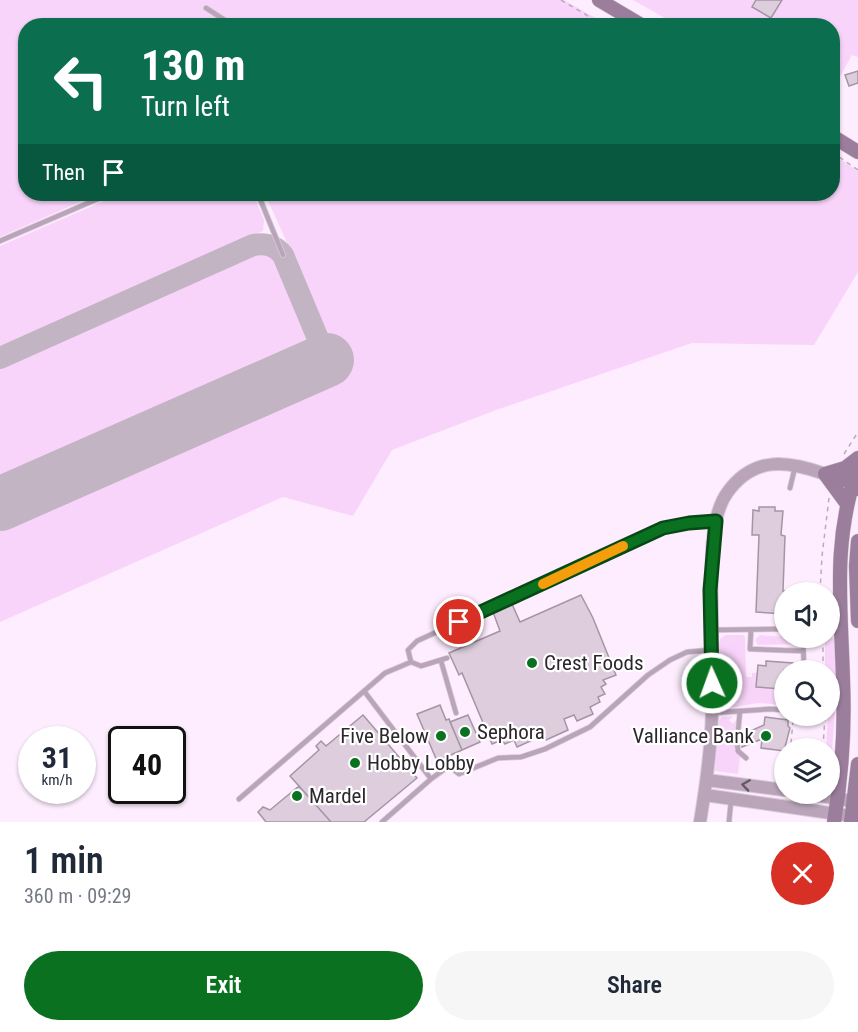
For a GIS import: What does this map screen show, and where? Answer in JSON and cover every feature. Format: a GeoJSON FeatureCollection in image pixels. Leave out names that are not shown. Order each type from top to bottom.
{"type":"FeatureCollection","features":[{"type":"Feature","properties":{"kind":"main road"},"geometry":{"type":"LineString","coordinates":[[599,0],[629,18]]}},
{"type":"Feature","properties":{"kind":"main road"},"geometry":{"type":"LineString","coordinates":[[840,141],[858,152]]}},
{"type":"Feature","properties":{"kind":"main road"},"geometry":{"type":"LineString","coordinates":[[832,477],[858,458]]}},
{"type":"Feature","properties":{"kind":"main road"},"geometry":{"type":"LineString","coordinates":[[856,568],[849,542],[858,466]]}},
{"type":"Feature","properties":{"kind":"main road"},"geometry":{"type":"LineString","coordinates":[[832,477],[856,489]]}},
{"type":"Feature","properties":{"kind":"main road"},"geometry":{"type":"LineString","coordinates":[[832,477],[846,504]]}},
{"type":"Feature","properties":{"kind":"main road"},"geometry":{"type":"LineString","coordinates":[[838,582],[846,504],[856,489]]}},
{"type":"Feature","properties":{"kind":"main road"},"geometry":{"type":"LineString","coordinates":[[858,541],[856,568],[858,621]]}},
{"type":"Feature","properties":{"kind":"main road"},"geometry":{"type":"LineString","coordinates":[[837,648],[843,730],[840,764]]}},
{"type":"Feature","properties":{"kind":"main road"},"geometry":{"type":"LineString","coordinates":[[854,818],[858,764]]}},
{"type":"Feature","properties":{"kind":"street"},"geometry":{"type":"LineString","coordinates":[[700,822],[707,780],[712,713],[710,590],[716,521],[723,499],[741,478],[763,466],[787,463],[832,477]]}},
{"type":"Feature","properties":{"kind":"street"},"geometry":{"type":"LineString","coordinates":[[707,780],[774,789]]}},
{"type":"Feature","properties":{"kind":"street"},"geometry":{"type":"LineString","coordinates":[[705,795],[835,817],[854,818]]}},
{"type":"Feature","properties":{"kind":"street"},"geometry":{"type":"LineString","coordinates":[[840,798],[856,801]]}},
{"type":"Feature","properties":{"kind":"lane"},"geometry":{"type":"LineString","coordinates":[[206,8],[222,18]]}},
{"type":"Feature","properties":{"kind":"lane"},"geometry":{"type":"LineString","coordinates":[[0,241],[93,201]]}},
{"type":"Feature","properties":{"kind":"lane"},"geometry":{"type":"LineString","coordinates":[[261,201],[284,255]]}},
{"type":"Feature","properties":{"kind":"lane"},"geometry":{"type":"LineString","coordinates":[[790,488],[795,465]]}},
{"type":"Feature","properties":{"kind":"lane"},"geometry":{"type":"LineString","coordinates":[[411,662],[408,650],[417,641],[609,552],[663,528],[716,521]]}},
{"type":"Feature","properties":{"kind":"lane"},"geometry":{"type":"LineString","coordinates":[[712,630],[774,629]]}},
{"type":"Feature","properties":{"kind":"lane"},"geometry":{"type":"LineString","coordinates":[[751,630],[750,649],[803,651],[803,660]]}},
{"type":"Feature","properties":{"kind":"lane"},"geometry":{"type":"LineString","coordinates":[[382,822],[449,766],[459,774],[498,758],[521,757],[545,749],[590,728],[648,675],[670,660],[687,652],[710,650]]}},
{"type":"Feature","properties":{"kind":"lane"},"geometry":{"type":"LineString","coordinates":[[239,799],[385,673],[411,662],[421,666],[447,658]]}},
{"type":"Feature","properties":{"kind":"lane"},"geometry":{"type":"LineString","coordinates":[[441,661],[456,713]]}},
{"type":"Feature","properties":{"kind":"lane"},"geometry":{"type":"LineString","coordinates":[[363,691],[431,779]]}},
{"type":"Feature","properties":{"kind":"lane"},"geometry":{"type":"LineString","coordinates":[[712,713],[774,709]]}},
{"type":"Feature","properties":{"kind":"lane"},"geometry":{"type":"LineString","coordinates":[[740,711],[738,751],[746,758]]}},
{"type":"Feature","properties":{"kind":"lane"},"geometry":{"type":"LineString","coordinates":[[729,822],[732,798]]}},
{"type":"Feature","properties":{"kind":"path"},"geometry":{"type":"LineString","coordinates":[[561,0],[591,18]]}},
{"type":"Feature","properties":{"kind":"path"},"geometry":{"type":"LineString","coordinates":[[840,158],[858,170]]}},
{"type":"Feature","properties":{"kind":"path"},"geometry":{"type":"LineString","coordinates":[[821,582],[832,477],[858,432]]}},
{"type":"Feature","properties":{"kind":"shaded area"},"geometry":{"type":"Polygon","coordinates":[[[0,0],[564,0],[596,18],[18,18],[18,201],[82,201],[0,237],[0,0]]]}},
{"type":"Feature","properties":{"kind":"shaded area"},"geometry":{"type":"Polygon","coordinates":[[[633,0],[858,0],[858,57],[852,55],[840,76],[840,18],[665,18],[633,0]]]}},
{"type":"Feature","properties":{"kind":"shaded area"},"geometry":{"type":"Polygon","coordinates":[[[840,159],[858,171],[858,272],[814,345],[692,343],[496,410],[392,450],[353,516],[283,497],[0,622],[0,524],[350,369],[335,336],[330,338],[268,201],[840,201],[840,159]]]}},
{"type":"Feature","properties":{"kind":"shaded area"},"geometry":{"type":"Polygon","coordinates":[[[104,201],[256,201],[264,220],[263,231],[0,349],[0,246],[104,201]]]}},
{"type":"Feature","properties":{"kind":"shaded area"},"geometry":{"type":"Polygon","coordinates":[[[264,251],[276,258],[307,327],[308,336],[300,352],[0,484],[0,365],[264,251]]]}},
{"type":"Feature","properties":{"kind":"shaded area"},"geometry":{"type":"Polygon","coordinates":[[[726,635],[745,637],[746,677],[752,677],[752,673],[758,673],[774,683],[774,704],[721,706],[717,646],[721,638],[726,635]]]}},
{"type":"Feature","properties":{"kind":"shaded area"},"geometry":{"type":"Polygon","coordinates":[[[760,635],[774,636],[774,645],[758,645],[755,640],[760,635]]]}},
{"type":"Feature","properties":{"kind":"shaded area"},"geometry":{"type":"Polygon","coordinates":[[[825,648],[836,648],[837,660],[825,660],[825,648]]]}},
{"type":"Feature","properties":{"kind":"shaded area"},"geometry":{"type":"Polygon","coordinates":[[[733,716],[729,720],[733,724],[736,720],[734,744],[740,757],[738,774],[715,771],[719,720],[733,716]]]}},
{"type":"Feature","properties":{"kind":"shaded area"},"geometry":{"type":"Polygon","coordinates":[[[827,726],[834,726],[833,738],[827,738],[827,726]]]}},
{"type":"Feature","properties":{"kind":"building"},"geometry":{"type":"Polygon","coordinates":[[[756,0],[782,0],[771,18],[752,7],[756,0]]]}},
{"type":"Feature","properties":{"kind":"building"},"geometry":{"type":"Polygon","coordinates":[[[858,71],[858,83],[849,86],[845,75],[858,71]]]}},
{"type":"Feature","properties":{"kind":"building"},"geometry":{"type":"Polygon","coordinates":[[[759,507],[775,507],[775,511],[783,511],[781,535],[785,536],[783,582],[774,582],[774,613],[756,612],[759,535],[752,535],[753,510],[759,511],[759,507]]]}},
{"type":"Feature","properties":{"kind":"building","name":"Crest Foods"},"geometry":{"type":"Polygon","coordinates":[[[581,595],[616,675],[603,680],[606,684],[601,687],[605,694],[598,697],[600,702],[590,707],[593,714],[577,721],[574,715],[564,719],[568,730],[546,740],[541,729],[530,734],[533,740],[517,747],[514,740],[505,744],[502,740],[492,744],[462,673],[459,675],[449,653],[500,631],[493,612],[512,604],[520,622],[581,595]]]}},
{"type":"Feature","properties":{"kind":"building"},"geometry":{"type":"Polygon","coordinates":[[[766,661],[774,662],[774,688],[756,687],[758,665],[766,666],[766,661]]]}},
{"type":"Feature","properties":{"kind":"building","name":"Five Below"},"geometry":{"type":"Polygon","coordinates":[[[440,705],[446,720],[449,719],[462,750],[437,761],[417,714],[440,705]]]}},
{"type":"Feature","properties":{"kind":"building","name":"Hobby Lobby"},"geometry":{"type":"Polygon","coordinates":[[[363,715],[417,778],[364,822],[331,822],[290,776],[319,750],[316,746],[321,741],[326,746],[363,715]]]}},
{"type":"Feature","properties":{"kind":"building","name":"Sephora"},"geometry":{"type":"Polygon","coordinates":[[[468,715],[480,742],[462,750],[450,722],[468,715]]]}},
{"type":"Feature","properties":{"kind":"building","name":"Valliance Bank"},"geometry":{"type":"Polygon","coordinates":[[[765,717],[774,718],[774,726],[790,728],[787,738],[774,738],[774,750],[761,748],[762,739],[742,747],[744,734],[764,725],[765,717]]]}},
{"type":"Feature","properties":{"kind":"building","name":"Mardel"},"geometry":{"type":"Polygon","coordinates":[[[299,786],[331,822],[266,822],[258,812],[263,807],[270,810],[299,786]]]}},
{"type":"Feature","properties":{"kind":"taxiway"},"geometry":{"type":"LineString","coordinates":[[0,358],[253,245],[262,244],[273,247],[283,255],[327,360]]}},
{"type":"Feature","properties":{"kind":"runway"},"geometry":{"type":"LineString","coordinates":[[0,504],[327,360]]}},
{"type":"Feature","properties":{"kind":"slow traffic"},"geometry":{"type":"LineString","coordinates":[[543,584],[623,546]]}},
{"type":"Feature","properties":{"kind":"place","name":"Crest Foods"},"geometry":{"type":"Point","coordinates":[532,663]}},
{"type":"Feature","properties":{"kind":"place","name":"Sephora"},"geometry":{"type":"Point","coordinates":[465,732]}},
{"type":"Feature","properties":{"kind":"place","name":"Five Below"},"geometry":{"type":"Point","coordinates":[441,736]}},
{"type":"Feature","properties":{"kind":"place","name":"Valliance Bank"},"geometry":{"type":"Point","coordinates":[766,736]}},
{"type":"Feature","properties":{"kind":"place","name":"Hobby Lobby"},"geometry":{"type":"Point","coordinates":[355,763]}},
{"type":"Feature","properties":{"kind":"place","name":"Mardel"},"geometry":{"type":"Point","coordinates":[297,796]}},
{"type":"Feature","properties":{"kind":"route"},"geometry":{"type":"LineString","coordinates":[[459,622],[663,528],[716,521],[710,590],[712,683]]}}]}
